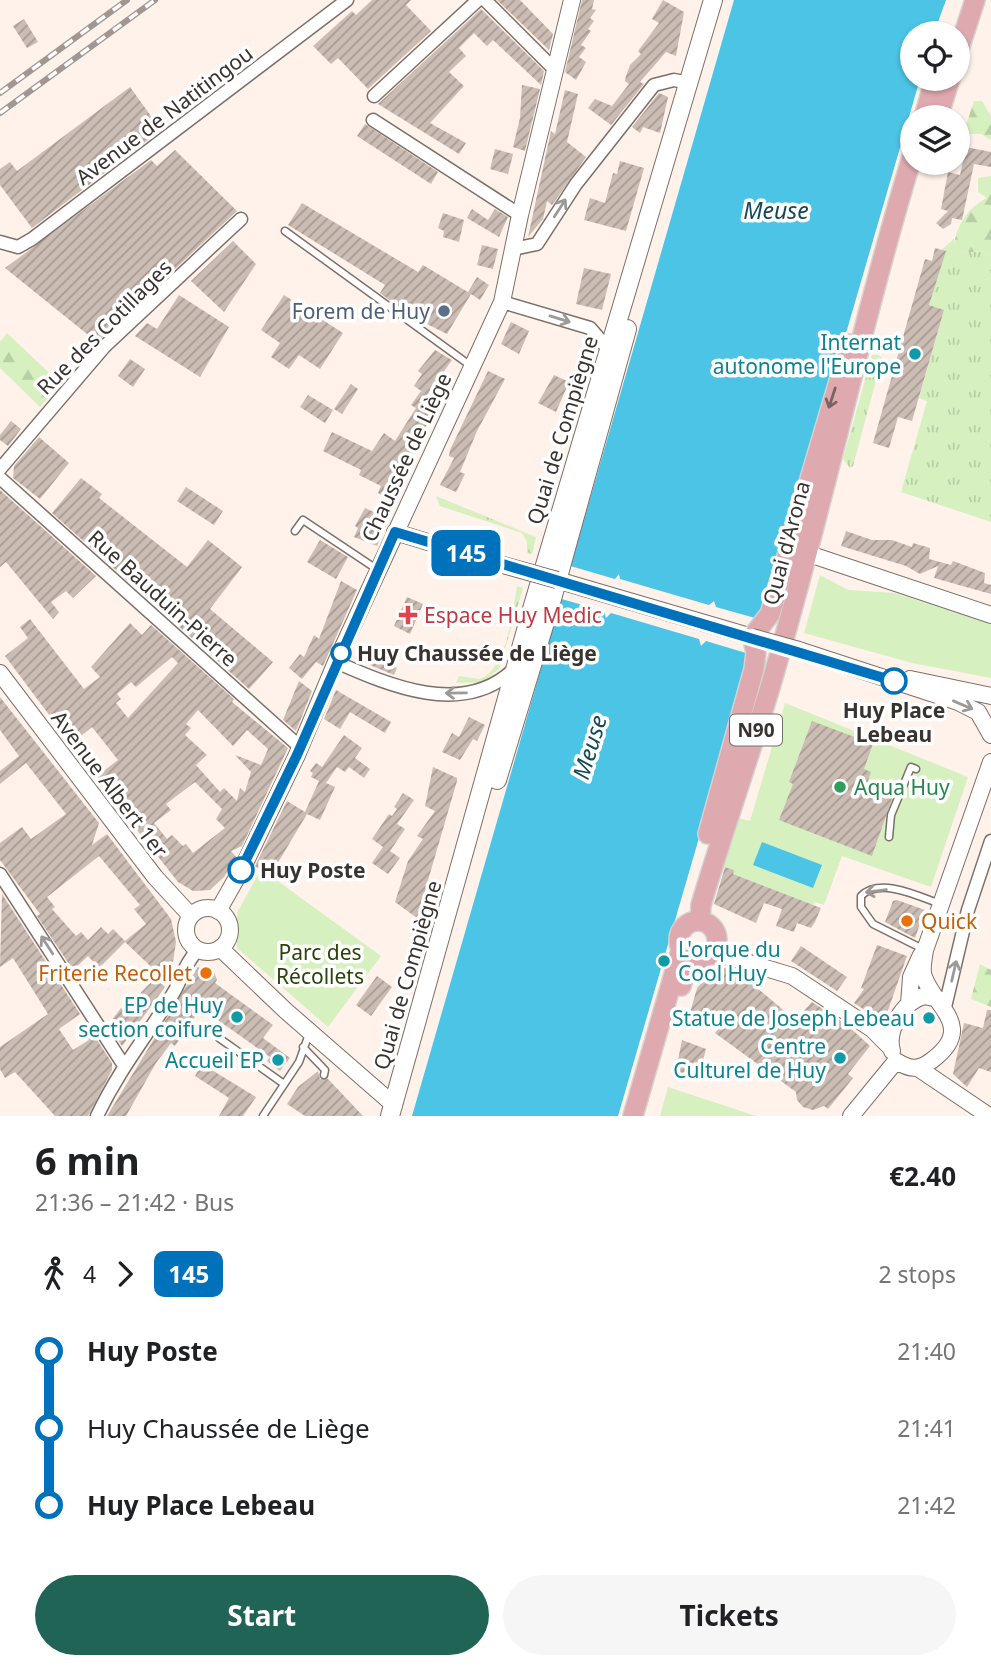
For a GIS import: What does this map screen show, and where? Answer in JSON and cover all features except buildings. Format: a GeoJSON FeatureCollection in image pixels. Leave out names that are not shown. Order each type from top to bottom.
{"type":"FeatureCollection","features":[{"type":"Feature","properties":{"kind":"main road","name":"Quai de Compiègne"},"geometry":{"type":"LineString","coordinates":[[392,1110],[471,836],[516,667],[713,0]]}},
{"type":"Feature","properties":{"kind":"main road"},"geometry":{"type":"LineString","coordinates":[[954,21],[961,0]]}},
{"type":"Feature","properties":{"kind":"main road"},"geometry":{"type":"LineString","coordinates":[[968,21],[975,0]]}},
{"type":"Feature","properties":{"kind":"main road","name":"Quai d'Arona"},"geometry":{"type":"LineString","coordinates":[[700,913],[771,685],[854,376],[874,288],[907,175]]}},
{"type":"Feature","properties":{"kind":"main road","name":"Quai d'Arona"},"geometry":{"type":"LineString","coordinates":[[854,376],[919,175]]}},
{"type":"Feature","properties":{"kind":"main road"},"geometry":{"type":"LineString","coordinates":[[471,836],[486,818],[550,606],[637,293],[633,277]]}},
{"type":"Feature","properties":{"kind":"main road"},"geometry":{"type":"LineString","coordinates":[[698,954],[717,937],[700,913],[695,881],[754,669],[756,652],[751,637],[770,614],[830,402],[862,308],[874,288]]}},
{"type":"Feature","properties":{"kind":"main road","name":"N90"},"geometry":{"type":"LineString","coordinates":[[698,954],[679,939],[683,928],[700,913]]}},
{"type":"Feature","properties":{"kind":"main road","name":"N90"},"geometry":{"type":"LineString","coordinates":[[633,1116],[698,954]]}},
{"type":"Feature","properties":{"kind":"main road","name":"N90"},"geometry":{"type":"LineString","coordinates":[[643,1116],[685,973],[698,954]]}},
{"type":"Feature","properties":{"kind":"street","name":"Avenue de Natitingou"},"geometry":{"type":"LineString","coordinates":[[0,242],[18,247],[32,239],[347,0]]}},
{"type":"Feature","properties":{"kind":"street"},"geometry":{"type":"LineString","coordinates":[[374,96],[478,0]]}},
{"type":"Feature","properties":{"kind":"street"},"geometry":{"type":"LineString","coordinates":[[485,0],[555,70]]}},
{"type":"Feature","properties":{"kind":"street","name":"Chaussée de Liège"},"geometry":{"type":"LineString","coordinates":[[218,911],[244,865],[300,747],[395,532],[502,302],[520,215],[572,0]]}},
{"type":"Feature","properties":{"kind":"street"},"geometry":{"type":"LineString","coordinates":[[513,249],[537,244],[576,184],[654,85],[674,80],[690,83]]}},
{"type":"Feature","properties":{"kind":"street"},"geometry":{"type":"LineString","coordinates":[[373,120],[520,215]]}},
{"type":"Feature","properties":{"kind":"street","name":"Rue des Cotillages"},"geometry":{"type":"LineString","coordinates":[[0,469],[106,346],[241,219]]}},
{"type":"Feature","properties":{"kind":"street"},"geometry":{"type":"LineString","coordinates":[[502,302],[590,328],[609,350]]}},
{"type":"Feature","properties":{"kind":"street","name":"Rue Bauduin-Pierre"},"geometry":{"type":"LineString","coordinates":[[0,478],[300,747]]}},
{"type":"Feature","properties":{"kind":"street"},"geometry":{"type":"LineString","coordinates":[[395,532],[877,673],[978,712],[991,735]]}},
{"type":"Feature","properties":{"kind":"street"},"geometry":{"type":"LineString","coordinates":[[806,553],[991,615]]}},
{"type":"Feature","properties":{"kind":"street"},"geometry":{"type":"LineString","coordinates":[[336,662],[407,690],[461,694],[486,690],[516,667]]}},
{"type":"Feature","properties":{"kind":"street","name":"Avenue Albert 1er"},"geometry":{"type":"LineString","coordinates":[[0,673],[155,877],[191,916]]}},
{"type":"Feature","properties":{"kind":"street"},"geometry":{"type":"LineString","coordinates":[[877,673],[972,690],[991,696]]}},
{"type":"Feature","properties":{"kind":"street"},"geometry":{"type":"LineString","coordinates":[[972,690],[991,688]]}},
{"type":"Feature","properties":{"kind":"street"},"geometry":{"type":"LineString","coordinates":[[909,1004],[911,977],[925,950],[991,762]]}},
{"type":"Feature","properties":{"kind":"street"},"geometry":{"type":"LineString","coordinates":[[942,1003],[991,841]]}},
{"type":"Feature","properties":{"kind":"street"},"geometry":{"type":"LineString","coordinates":[[0,874],[123,1065]]}},
{"type":"Feature","properties":{"kind":"street"},"geometry":{"type":"LineString","coordinates":[[203,909],[218,911],[227,919],[230,932],[220,948],[213,952],[198,950],[186,935],[191,916],[203,909]]}},
{"type":"Feature","properties":{"kind":"street"},"geometry":{"type":"LineString","coordinates":[[220,948],[307,1040],[392,1110]]}},
{"type":"Feature","properties":{"kind":"street"},"geometry":{"type":"LineString","coordinates":[[97,1116],[123,1065],[175,990],[191,957],[198,950]]}},
{"type":"Feature","properties":{"kind":"street"},"geometry":{"type":"LineString","coordinates":[[925,950],[924,977],[942,1003],[951,1024],[943,1051],[946,1086]]}},
{"type":"Feature","properties":{"kind":"street"},"geometry":{"type":"LineString","coordinates":[[698,954],[792,976],[873,1029],[893,1054],[989,1116]]}},
{"type":"Feature","properties":{"kind":"street"},"geometry":{"type":"LineString","coordinates":[[851,1116],[893,1054],[893,1028],[909,1004],[924,996],[942,1003]]}},
{"type":"Feature","properties":{"kind":"street"},"geometry":{"type":"LineString","coordinates":[[873,1029],[893,1028]]}},
{"type":"Feature","properties":{"kind":"street"},"geometry":{"type":"LineString","coordinates":[[918,1069],[943,1051]]}},
{"type":"Feature","properties":{"kind":"lane"},"geometry":{"type":"LineString","coordinates":[[285,231],[471,366]]}},
{"type":"Feature","properties":{"kind":"lane"},"geometry":{"type":"LineString","coordinates":[[295,531],[303,520],[378,570]]}},
{"type":"Feature","properties":{"kind":"lane"},"geometry":{"type":"LineString","coordinates":[[889,837],[891,816],[911,767],[916,769]]}},
{"type":"Feature","properties":{"kind":"lane"},"geometry":{"type":"LineString","coordinates":[[925,950],[873,924],[860,907],[861,896],[871,890],[898,888],[941,904]]}},
{"type":"Feature","properties":{"kind":"lane"},"geometry":{"type":"LineString","coordinates":[[219,1038],[284,1084]]}},
{"type":"Feature","properties":{"kind":"lane"},"geometry":{"type":"LineString","coordinates":[[307,1040],[325,1070],[324,1075]]}},
{"type":"Feature","properties":{"kind":"lane"},"geometry":{"type":"LineString","coordinates":[[263,1116],[299,1062],[307,1040]]}},
{"type":"Feature","properties":{"kind":"green space"},"geometry":{"type":"Polygon","coordinates":[[[974,101],[982,101],[991,116],[991,140],[981,134],[970,134],[970,113],[974,101]]]}},
{"type":"Feature","properties":{"kind":"green space"},"geometry":{"type":"Polygon","coordinates":[[[991,176],[991,257],[982,251],[962,253],[954,249],[957,233],[974,206],[987,198],[978,192],[978,178],[991,176]]]}},
{"type":"Feature","properties":{"kind":"green space"},"geometry":{"type":"Polygon","coordinates":[[[954,239],[954,249],[962,253],[982,251],[991,257],[991,522],[901,492],[927,401],[919,398],[944,310],[929,305],[945,251],[941,250],[954,239]]]}},
{"type":"Feature","properties":{"kind":"green space"},"geometry":{"type":"Polygon","coordinates":[[[7,333],[61,384],[40,407],[0,368],[0,342],[7,333]]]}},
{"type":"Feature","properties":{"kind":"green space"},"geometry":{"type":"Polygon","coordinates":[[[872,355],[882,358],[853,466],[850,468],[843,459],[872,355]]]}},
{"type":"Feature","properties":{"kind":"green space"},"geometry":{"type":"Polygon","coordinates":[[[436,496],[536,537],[532,554],[527,553],[527,542],[522,533],[440,506],[436,496]]]}},
{"type":"Feature","properties":{"kind":"green space"},"geometry":{"type":"Polygon","coordinates":[[[820,575],[848,590],[895,593],[991,624],[991,678],[912,663],[804,633],[820,575]]]}},
{"type":"Feature","properties":{"kind":"green space"},"geometry":{"type":"Polygon","coordinates":[[[517,586],[523,588],[499,669],[483,682],[456,683],[459,676],[479,679],[496,665],[507,640],[517,586]]]}},
{"type":"Feature","properties":{"kind":"green space"},"geometry":{"type":"Polygon","coordinates":[[[785,703],[968,777],[931,887],[842,856],[824,905],[815,902],[813,905],[733,874],[734,870],[723,866],[738,818],[750,821],[785,703]]]}},
{"type":"Feature","properties":{"kind":"green space","name":"Parc des Récollets"},"geometry":{"type":"Polygon","coordinates":[[[261,869],[381,956],[328,1027],[237,948],[237,913],[261,869]]]}},
{"type":"Feature","properties":{"kind":"green space"},"geometry":{"type":"Polygon","coordinates":[[[980,964],[991,970],[991,1007],[971,999],[980,964]]]}},
{"type":"Feature","properties":{"kind":"green space"},"geometry":{"type":"Polygon","coordinates":[[[668,1087],[756,1116],[660,1116],[668,1087]]]}},
{"type":"Feature","properties":{"kind":"water","name":"Meuse"},"geometry":{"type":"Polygon","coordinates":[[[734,0],[946,0],[938,21],[900,21],[900,91],[917,91],[912,105],[900,105],[900,148],[618,1116],[412,1116],[734,0]]]}},
{"type":"Feature","properties":{"kind":"water"},"geometry":{"type":"Polygon","coordinates":[[[762,842],[822,865],[813,888],[753,865],[762,842]]]}},
{"type":"Feature","properties":{"kind":"pier"},"geometry":{"type":"Polygon","coordinates":[[[567,565],[615,579],[619,574],[620,579],[709,605],[714,601],[716,607],[766,621],[756,656],[706,641],[701,646],[699,639],[611,613],[606,618],[604,611],[558,598],[567,565]]]}},
{"type":"Feature","properties":{"kind":"railway"},"geometry":{"type":"LineString","coordinates":[[0,93],[127,0]]}},
{"type":"Feature","properties":{"kind":"railway"},"geometry":{"type":"LineString","coordinates":[[0,113],[155,0]]}},
{"type":"Feature","properties":{"kind":"bus line","name":"145"},"geometry":{"type":"LineString","coordinates":[[241,870],[297,755],[395,532],[877,673],[894,681]]}},
{"type":"Feature","properties":{"kind":"place","name":"Forem de Huy"},"geometry":{"type":"Point","coordinates":[444,311]}},
{"type":"Feature","properties":{"kind":"place","name":"Internat autonome l'Europe"},"geometry":{"type":"Point","coordinates":[915,354]}},
{"type":"Feature","properties":{"kind":"place","name":"Espace Huy Medic"},"geometry":{"type":"Point","coordinates":[408,615]}},
{"type":"Feature","properties":{"kind":"place","name":"Huy Chaussée de Liège"},"geometry":{"type":"Point","coordinates":[341,653]}},
{"type":"Feature","properties":{"kind":"place","name":"Huy Place Lebeau"},"geometry":{"type":"Point","coordinates":[894,681]}},
{"type":"Feature","properties":{"kind":"place","name":"Aqua Huy"},"geometry":{"type":"Point","coordinates":[840,787]}},
{"type":"Feature","properties":{"kind":"place","name":"Huy Poste"},"geometry":{"type":"Point","coordinates":[241,870]}},
{"type":"Feature","properties":{"kind":"place","name":"Quick"},"geometry":{"type":"Point","coordinates":[907,921]}},
{"type":"Feature","properties":{"kind":"place","name":"L'orque du Cool Huy"},"geometry":{"type":"Point","coordinates":[664,961]}},
{"type":"Feature","properties":{"kind":"place","name":"Friterie Recollet"},"geometry":{"type":"Point","coordinates":[206,973]}},
{"type":"Feature","properties":{"kind":"place","name":"EP de Huy section coifure"},"geometry":{"type":"Point","coordinates":[237,1017]}},
{"type":"Feature","properties":{"kind":"place","name":"Statue de Joseph Lebeau"},"geometry":{"type":"Point","coordinates":[929,1018]}},
{"type":"Feature","properties":{"kind":"place","name":"Centre Culturel de Huy"},"geometry":{"type":"Point","coordinates":[840,1058]}},
{"type":"Feature","properties":{"kind":"place","name":"Accueil EP"},"geometry":{"type":"Point","coordinates":[278,1060]}}]}
